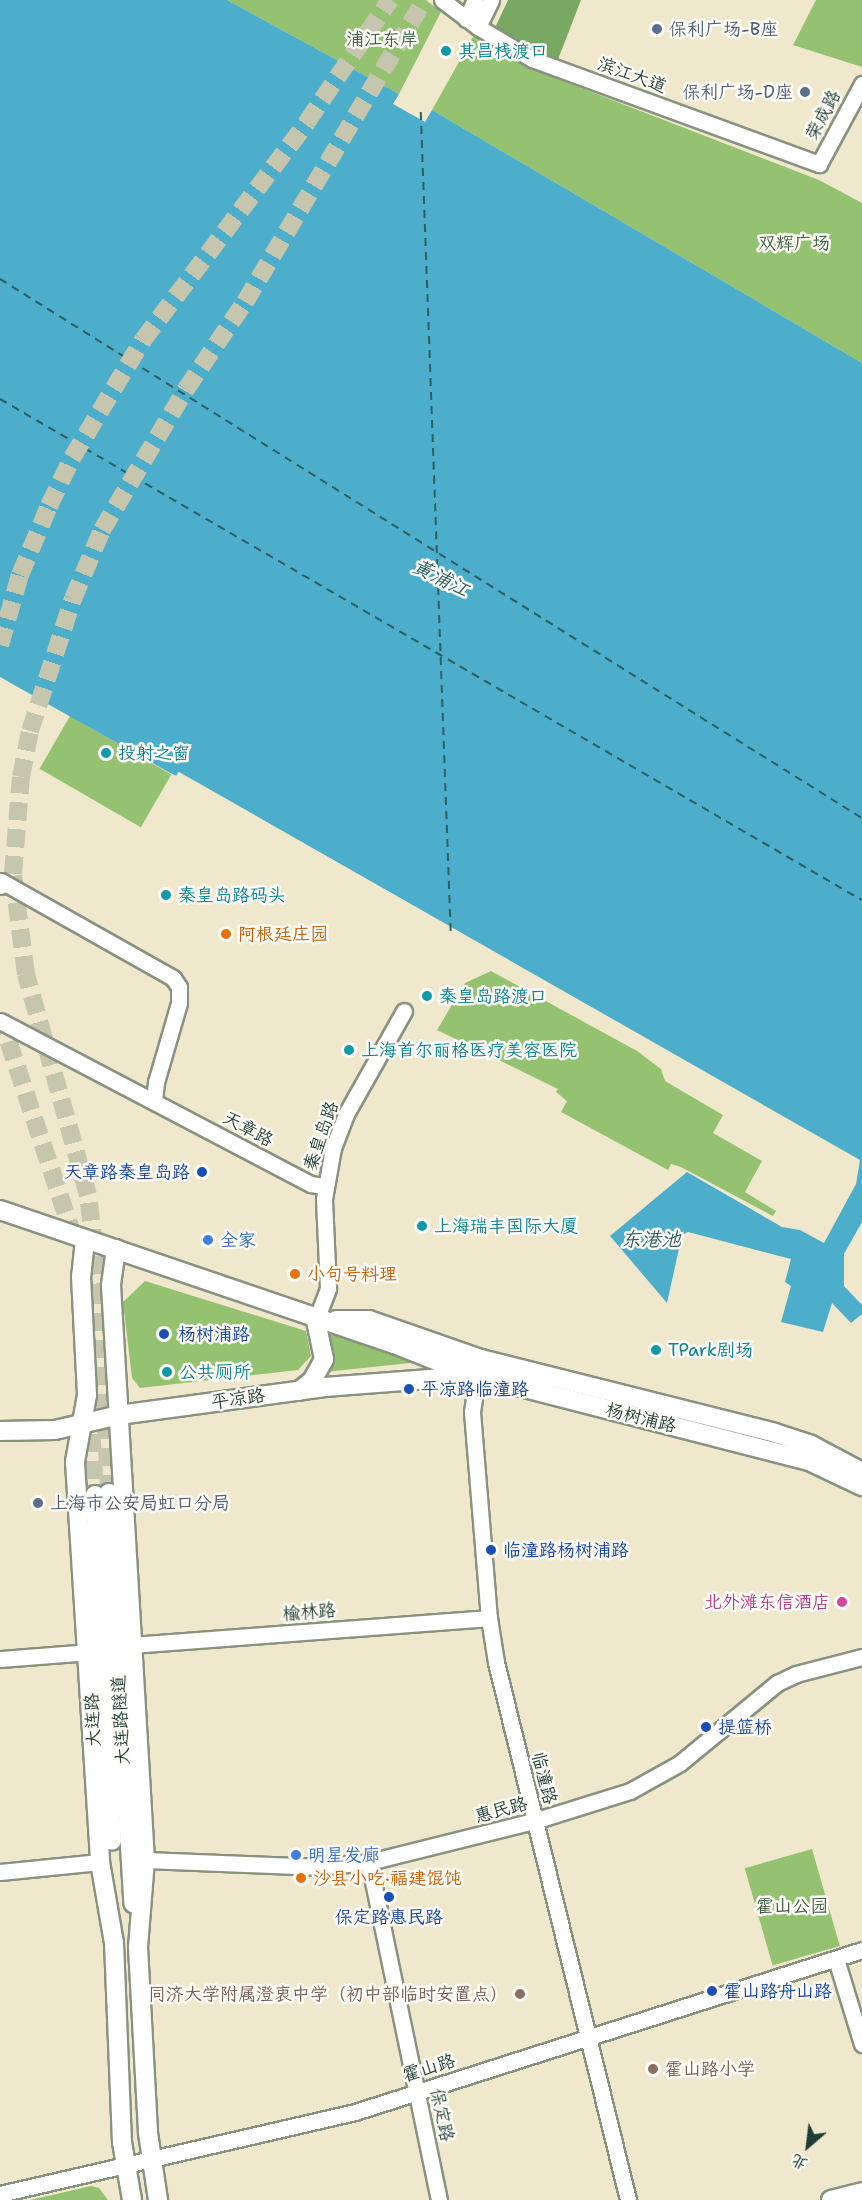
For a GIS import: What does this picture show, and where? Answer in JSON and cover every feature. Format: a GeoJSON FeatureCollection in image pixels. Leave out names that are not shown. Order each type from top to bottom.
{"type":"FeatureCollection","features":[{"type":"Feature","properties":{"kind":"main road","name":"杨树浦路"},"geometry":{"type":"LineString","coordinates":[[0,1210],[316,1320],[369,1320],[479,1367],[809,1461],[862,1486]]}},
{"type":"Feature","properties":{"kind":"main road","name":"大连路"},"geometry":{"type":"LineString","coordinates":[[85,1240],[81,1276],[87,1395],[75,1462],[89,1652],[100,1862],[114,1943],[125,2165],[132,2200]]}},
{"type":"Feature","properties":{"kind":"main road"},"geometry":{"type":"LineString","coordinates":[[116,1249],[111,1285],[145,1860],[138,1947],[151,2159],[158,2200]]}},
{"type":"Feature","properties":{"kind":"main road"},"geometry":{"type":"LineString","coordinates":[[299,1391],[312,1381],[324,1359],[316,1320]]}},
{"type":"Feature","properties":{"kind":"main road","name":"杨树浦路"},"geometry":{"type":"LineString","coordinates":[[479,1367],[775,1433],[811,1445],[862,1472]]}},
{"type":"Feature","properties":{"kind":"main road","name":"平凉路"},"geometry":{"type":"LineString","coordinates":[[0,1431],[54,1430],[118,1415],[411,1378],[479,1367]]}},
{"type":"Feature","properties":{"kind":"main road","name":"大连路隧道"},"geometry":{"type":"LineString","coordinates":[[114,1943],[102,1494],[129,1864],[138,1947]]}},
{"type":"Feature","properties":{"kind":"main road"},"geometry":{"type":"LineString","coordinates":[[831,2200],[862,2192]]}},
{"type":"Feature","properties":{"kind":"street","name":"滨江大道"},"geometry":{"type":"LineString","coordinates":[[442,0],[472,23],[532,59],[819,164]]}},
{"type":"Feature","properties":{"kind":"street"},"geometry":{"type":"LineString","coordinates":[[472,23],[475,0]]}},
{"type":"Feature","properties":{"kind":"street"},"geometry":{"type":"LineString","coordinates":[[472,23],[491,0]]}},
{"type":"Feature","properties":{"kind":"street","name":"荣成路"},"geometry":{"type":"LineString","coordinates":[[819,164],[862,84]]}},
{"type":"Feature","properties":{"kind":"street"},"geometry":{"type":"LineString","coordinates":[[0,886],[1,880],[173,978],[179,987],[179,1003],[156,1082],[154,1101]]}},
{"type":"Feature","properties":{"kind":"street","name":"秦皇岛路"},"geometry":{"type":"LineString","coordinates":[[316,1320],[328,1288],[324,1186],[346,1114],[404,1011]]}},
{"type":"Feature","properties":{"kind":"street","name":"天章路"},"geometry":{"type":"LineString","coordinates":[[0,1021],[311,1184],[324,1186]]}},
{"type":"Feature","properties":{"kind":"street","name":"临潼路"},"geometry":{"type":"LineString","coordinates":[[479,1367],[472,1412],[489,1618],[534,1821],[628,2200]]}},
{"type":"Feature","properties":{"kind":"street","name":"榆林路"},"geometry":{"type":"LineString","coordinates":[[132,1645],[489,1618]]}},
{"type":"Feature","properties":{"kind":"street"},"geometry":{"type":"LineString","coordinates":[[0,1659],[89,1652]]}},
{"type":"Feature","properties":{"kind":"street","name":"惠民路"},"geometry":{"type":"LineString","coordinates":[[145,1860],[316,1867],[369,1862],[534,1821],[630,1791],[680,1763],[777,1683],[795,1674],[862,1657]]}},
{"type":"Feature","properties":{"kind":"street"},"geometry":{"type":"LineString","coordinates":[[0,1872],[100,1862]]}},
{"type":"Feature","properties":{"kind":"street","name":"保定路"},"geometry":{"type":"LineString","coordinates":[[369,1862],[439,2200]]}},
{"type":"Feature","properties":{"kind":"street","name":"霍山路"},"geometry":{"type":"LineString","coordinates":[[0,2194],[306,2125],[587,2039],[862,1950]]}},
{"type":"Feature","properties":{"kind":"street"},"geometry":{"type":"LineString","coordinates":[[836,1959],[862,2044]]}},
{"type":"Feature","properties":{"kind":"green space","name":"浦江东岸"},"geometry":{"type":"Polygon","coordinates":[[[227,0],[426,0],[441,12],[399,94],[227,0]]]}},
{"type":"Feature","properties":{"kind":"green space"},"geometry":{"type":"Polygon","coordinates":[[[508,0],[581,0],[557,62],[494,30],[508,0]]]}},
{"type":"Feature","properties":{"kind":"green space"},"geometry":{"type":"Polygon","coordinates":[[[816,0],[862,0],[862,67],[793,45],[816,0]]]}},
{"type":"Feature","properties":{"kind":"green space","name":"双辉广场"},"geometry":{"type":"Polygon","coordinates":[[[474,35],[532,69],[819,180],[862,203],[862,363],[432,110],[474,35]]]}},
{"type":"Feature","properties":{"kind":"green space"},"geometry":{"type":"Polygon","coordinates":[[[70,716],[171,774],[141,827],[40,769],[70,716]]]}},
{"type":"Feature","properties":{"kind":"green space"},"geometry":{"type":"Polygon","coordinates":[[[491,971],[637,1051],[661,1069],[665,1081],[723,1115],[713,1133],[762,1161],[745,1192],[776,1211],[773,1216],[681,1167],[671,1164],[668,1170],[561,1112],[567,1101],[556,1092],[558,1089],[437,1030],[465,983],[491,971]]]}},
{"type":"Feature","properties":{"kind":"green space"},"geometry":{"type":"Polygon","coordinates":[[[145,1281],[306,1331],[311,1356],[298,1370],[140,1388],[132,1378],[123,1302],[145,1281]]]}},
{"type":"Feature","properties":{"kind":"green space"},"geometry":{"type":"Polygon","coordinates":[[[330,1334],[420,1362],[325,1372],[330,1334]]]}},
{"type":"Feature","properties":{"kind":"green space","name":"霍山公园"},"geometry":{"type":"Polygon","coordinates":[[[812,1849],[840,1946],[773,1965],[745,1868],[812,1849]]]}},
{"type":"Feature","properties":{"kind":"green space"},"geometry":{"type":"Polygon","coordinates":[[[91,2186],[99,2188],[108,2200],[30,2200],[91,2186]]]}},
{"type":"Feature","properties":{"kind":"water"},"geometry":{"type":"Polygon","coordinates":[[[0,0],[227,0],[399,94],[393,104],[425,122],[432,110],[862,363],[862,1222],[844,1254],[844,1286],[862,1305],[862,1314],[851,1323],[832,1303],[823,1332],[781,1322],[791,1286],[785,1282],[791,1259],[688,1232],[682,1235],[667,1303],[610,1236],[687,1172],[782,1227],[800,1230],[824,1243],[856,1184],[860,1160],[179,772],[177,776],[172,774],[0,677],[0,0]]]}},
{"type":"Feature","properties":{"kind":"pier"},"geometry":{"type":"Polygon","coordinates":[[[178,772],[419,909],[418,912],[180,776],[175,779],[178,772]]]}},
{"type":"Feature","properties":{"kind":"ferry route"},"geometry":{"type":"LineString","coordinates":[[421,112],[451,933]]}},
{"type":"Feature","properties":{"kind":"ferry route"},"geometry":{"type":"LineString","coordinates":[[0,279],[862,818]]}},
{"type":"Feature","properties":{"kind":"ferry route"},"geometry":{"type":"LineString","coordinates":[[0,399],[862,900]]}},
{"type":"Feature","properties":{"kind":"tunnel"},"geometry":{"type":"LineString","coordinates":[[0,645],[20,575],[49,506],[72,458],[143,340],[307,122],[390,0]]}},
{"type":"Feature","properties":{"kind":"tunnel"},"geometry":{"type":"LineString","coordinates":[[109,1493],[101,1301],[88,1195],[26,974],[13,874],[21,777],[30,731],[73,599],[102,530],[186,389],[245,302],[424,0]]}},
{"type":"Feature","properties":{"kind":"tunnel"},"geometry":{"type":"LineString","coordinates":[[0,1016],[76,1245]]}},
{"type":"Feature","properties":{"kind":"tunnel"},"geometry":{"type":"LineString","coordinates":[[90,1407],[95,1495]]}},
{"type":"Feature","properties":{"kind":"place","name":"保利广场-B座"},"geometry":{"type":"Point","coordinates":[657,29]}},
{"type":"Feature","properties":{"kind":"place","name":"其昌栈渡口"},"geometry":{"type":"Point","coordinates":[446,51]}},
{"type":"Feature","properties":{"kind":"place","name":"保利广场-D座"},"geometry":{"type":"Point","coordinates":[805,92]}},
{"type":"Feature","properties":{"kind":"place","name":"投射之窗"},"geometry":{"type":"Point","coordinates":[106,753]}},
{"type":"Feature","properties":{"kind":"place","name":"秦皇岛路码头"},"geometry":{"type":"Point","coordinates":[166,895]}},
{"type":"Feature","properties":{"kind":"place","name":"阿根廷庄园"},"geometry":{"type":"Point","coordinates":[226,934]}},
{"type":"Feature","properties":{"kind":"place","name":"秦皇岛路渡口"},"geometry":{"type":"Point","coordinates":[427,996]}},
{"type":"Feature","properties":{"kind":"place","name":"上海首尔丽格医疗美容医院"},"geometry":{"type":"Point","coordinates":[349,1050]}},
{"type":"Feature","properties":{"kind":"place","name":"天章路秦皇岛路"},"geometry":{"type":"Point","coordinates":[202,1172]}},
{"type":"Feature","properties":{"kind":"place","name":"上海瑞丰国际大厦"},"geometry":{"type":"Point","coordinates":[422,1226]}},
{"type":"Feature","properties":{"kind":"place","name":"全家"},"geometry":{"type":"Point","coordinates":[208,1240]}},
{"type":"Feature","properties":{"kind":"place","name":"小句号料理"},"geometry":{"type":"Point","coordinates":[295,1274]}},
{"type":"Feature","properties":{"kind":"place","name":"杨树浦路"},"geometry":{"type":"Point","coordinates":[164,1334]}},
{"type":"Feature","properties":{"kind":"place","name":"TPark剧场"},"geometry":{"type":"Point","coordinates":[656,1350]}},
{"type":"Feature","properties":{"kind":"place","name":"公共厕所"},"geometry":{"type":"Point","coordinates":[167,1372]}},
{"type":"Feature","properties":{"kind":"place","name":"平凉路临潼路"},"geometry":{"type":"Point","coordinates":[409,1389]}},
{"type":"Feature","properties":{"kind":"place","name":"上海市公安局虹口分局"},"geometry":{"type":"Point","coordinates":[38,1503]}},
{"type":"Feature","properties":{"kind":"place","name":"临潼路杨树浦路"},"geometry":{"type":"Point","coordinates":[491,1550]}},
{"type":"Feature","properties":{"kind":"place","name":"北外滩东信酒店"},"geometry":{"type":"Point","coordinates":[842,1602]}},
{"type":"Feature","properties":{"kind":"place","name":"提篮桥"},"geometry":{"type":"Point","coordinates":[706,1727]}},
{"type":"Feature","properties":{"kind":"place","name":"明星发廊"},"geometry":{"type":"Point","coordinates":[296,1855]}},
{"type":"Feature","properties":{"kind":"place","name":"沙县小吃·福建馄饨"},"geometry":{"type":"Point","coordinates":[301,1878]}},
{"type":"Feature","properties":{"kind":"place","name":"保定路惠民路"},"geometry":{"type":"Point","coordinates":[389,1897]}},
{"type":"Feature","properties":{"kind":"place","name":"霍山路舟山路"},"geometry":{"type":"Point","coordinates":[712,1991]}},
{"type":"Feature","properties":{"kind":"place","name":"同济大学附属澄衷中学（初中部临时安置点）"},"geometry":{"type":"Point","coordinates":[520,1994]}},
{"type":"Feature","properties":{"kind":"place","name":"霍山路小学"},"geometry":{"type":"Point","coordinates":[653,2069]}},
{"type":"Feature","properties":{"kind":"water label","name":"黄浦江"},"geometry":{"type":"Point","coordinates":[441,578]}},
{"type":"Feature","properties":{"kind":"water label","name":"东港池"},"geometry":{"type":"Point","coordinates":[651,1239]}}]}
